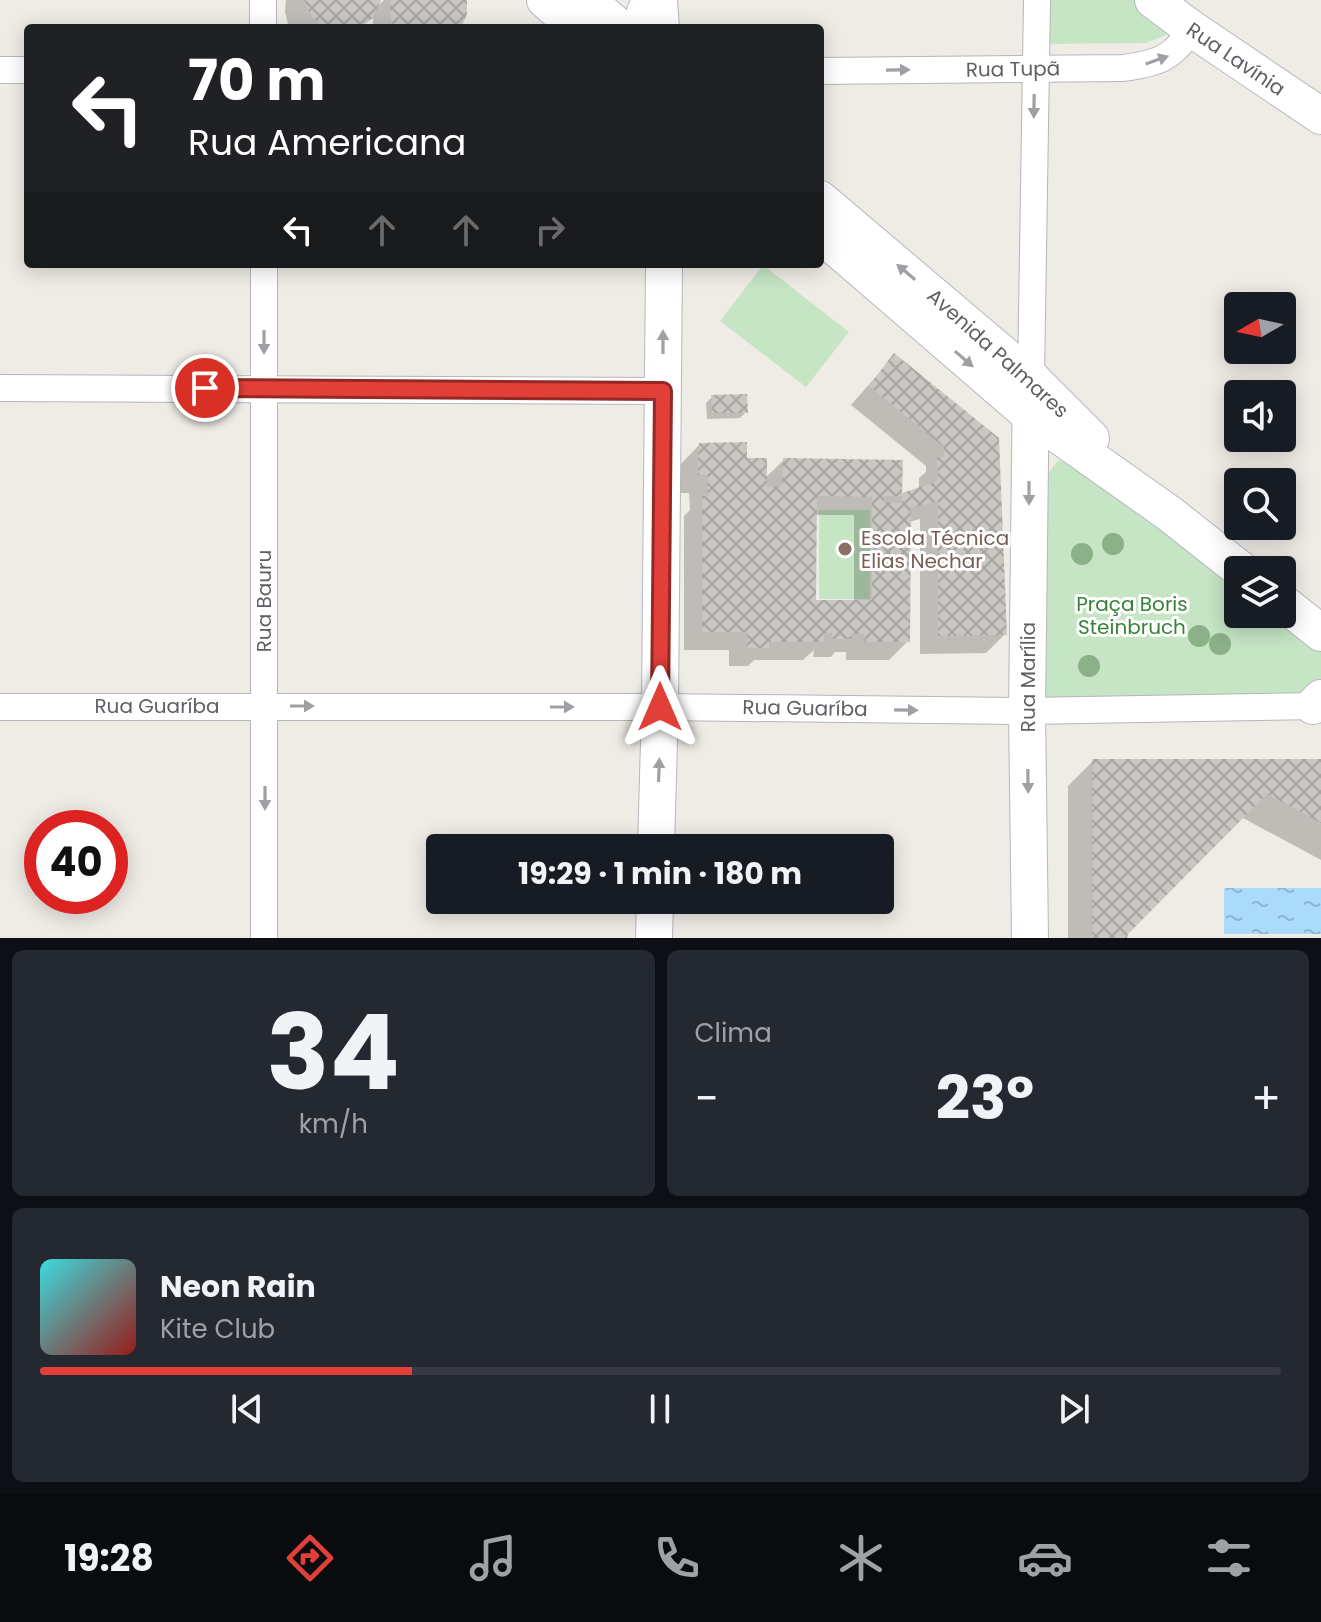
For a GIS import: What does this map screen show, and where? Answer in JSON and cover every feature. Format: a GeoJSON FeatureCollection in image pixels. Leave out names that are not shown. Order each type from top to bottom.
{"type":"FeatureCollection","features":[{"type":"Feature","properties":{"kind":"main road"},"geometry":{"type":"LineString","coordinates":[[545,0],[572,24]]}},
{"type":"Feature","properties":{"kind":"main road"},"geometry":{"type":"LineString","coordinates":[[587,0],[615,24]]}},
{"type":"Feature","properties":{"kind":"main road","name":"Rua Lavínia"},"geometry":{"type":"LineString","coordinates":[[1153,0],[1321,116]]}},
{"type":"Feature","properties":{"kind":"main road","name":"Avenida Palmares"},"geometry":{"type":"LineString","coordinates":[[824,202],[1031,378],[1170,514]]}},
{"type":"Feature","properties":{"kind":"main road","name":"Avenida Palmares"},"geometry":{"type":"LineString","coordinates":[[824,237],[1030,415],[1170,514],[1224,557]]}},
{"type":"Feature","properties":{"kind":"main road"},"geometry":{"type":"LineString","coordinates":[[656,834],[664,268]]}},
{"type":"Feature","properties":{"kind":"main road","name":"Rua Marília"},"geometry":{"type":"LineString","coordinates":[[1030,938],[1027,711],[1031,378]]}},
{"type":"Feature","properties":{"kind":"main road"},"geometry":{"type":"LineString","coordinates":[[1296,613],[1321,633]]}},
{"type":"Feature","properties":{"kind":"main road"},"geometry":{"type":"LineString","coordinates":[[654,938],[655,914]]}},
{"type":"Feature","properties":{"kind":"street"},"geometry":{"type":"LineString","coordinates":[[263,0],[263,24]]}},
{"type":"Feature","properties":{"kind":"street"},"geometry":{"type":"LineString","coordinates":[[643,24],[640,11],[645,0]]}},
{"type":"Feature","properties":{"kind":"street"},"geometry":{"type":"LineString","coordinates":[[664,0],[666,24]]}},
{"type":"Feature","properties":{"kind":"street"},"geometry":{"type":"LineString","coordinates":[[1031,378],[1037,0]]}},
{"type":"Feature","properties":{"kind":"street","name":"Rua Tupã"},"geometry":{"type":"LineString","coordinates":[[824,71],[1124,68],[1150,64],[1171,56],[1192,29]]}},
{"type":"Feature","properties":{"kind":"street"},"geometry":{"type":"LineString","coordinates":[[0,70],[24,70]]}},
{"type":"Feature","properties":{"kind":"street","name":"Rua Bauru"},"geometry":{"type":"LineString","coordinates":[[264,268],[264,938]]}},
{"type":"Feature","properties":{"kind":"street"},"geometry":{"type":"LineString","coordinates":[[0,388],[663,391]]}},
{"type":"Feature","properties":{"kind":"street","name":"Rua Guaríba"},"geometry":{"type":"LineString","coordinates":[[0,707],[660,707],[1027,711],[1318,703]]}},
{"type":"Feature","properties":{"kind":"green space"},"geometry":{"type":"Polygon","coordinates":[[[1043,0],[1138,0],[1171,25],[1166,35],[1146,43],[1041,44],[1043,0]]]}},
{"type":"Feature","properties":{"kind":"green space"},"geometry":{"type":"Polygon","coordinates":[[[761,268],[767,268],[849,332],[806,387],[720,321],[761,268]]]}},
{"type":"Feature","properties":{"kind":"green space","name":"Praça Boris Steinbruch"},"geometry":{"type":"Polygon","coordinates":[[[1058,461],[1077,464],[1224,577],[1224,628],[1291,628],[1321,651],[1321,684],[1309,692],[1070,706],[1046,698],[1049,472],[1058,461]]]}},
{"type":"Feature","properties":{"kind":"green space"},"geometry":{"type":"Polygon","coordinates":[[[819,510],[870,510],[870,599],[819,599],[819,510]]]}},
{"type":"Feature","properties":{"kind":"water"},"geometry":{"type":"Polygon","coordinates":[[[1224,888],[1321,888],[1321,934],[1224,934],[1224,888]]]}},
{"type":"Feature","properties":{"kind":"building"},"geometry":{"type":"Polygon","coordinates":[[[304,0],[381,0],[373,18],[365,24],[320,24],[312,17],[304,0]]]}},
{"type":"Feature","properties":{"kind":"building"},"geometry":{"type":"Polygon","coordinates":[[[390,0],[467,0],[467,14],[463,24],[393,24],[390,0]]]}},
{"type":"Feature","properties":{"kind":"building"},"geometry":{"type":"Polygon","coordinates":[[[894,353],[999,438],[1007,635],[938,636],[938,501],[911,508],[910,642],[865,642],[864,634],[851,634],[852,639],[832,639],[832,633],[824,633],[824,642],[769,642],[769,648],[747,648],[747,632],[702,632],[702,496],[708,496],[707,475],[698,475],[699,443],[747,442],[747,458],[767,458],[767,487],[782,486],[783,458],[903,460],[902,493],[938,481],[937,457],[944,457],[944,447],[869,386],[894,353]],[[817,496],[816,600],[872,600],[872,497],[817,496]],[[884,496],[884,502],[902,503],[902,496],[884,496]]]}},
{"type":"Feature","properties":{"kind":"building"},"geometry":{"type":"Polygon","coordinates":[[[747,394],[748,413],[712,413],[711,395],[747,394]]]}},
{"type":"Feature","properties":{"kind":"building"},"geometry":{"type":"Polygon","coordinates":[[[1092,759],[1321,759],[1321,823],[1267,794],[1127,938],[1092,938],[1092,759]]]}},
{"type":"Feature","properties":{"kind":"place","name":"Escola Técnica Elias Nechar"},"geometry":{"type":"Point","coordinates":[845,549]}},
{"type":"Feature","properties":{"kind":"route"},"geometry":{"type":"LineString","coordinates":[[205,388],[663,391],[660,707]]}}]}
